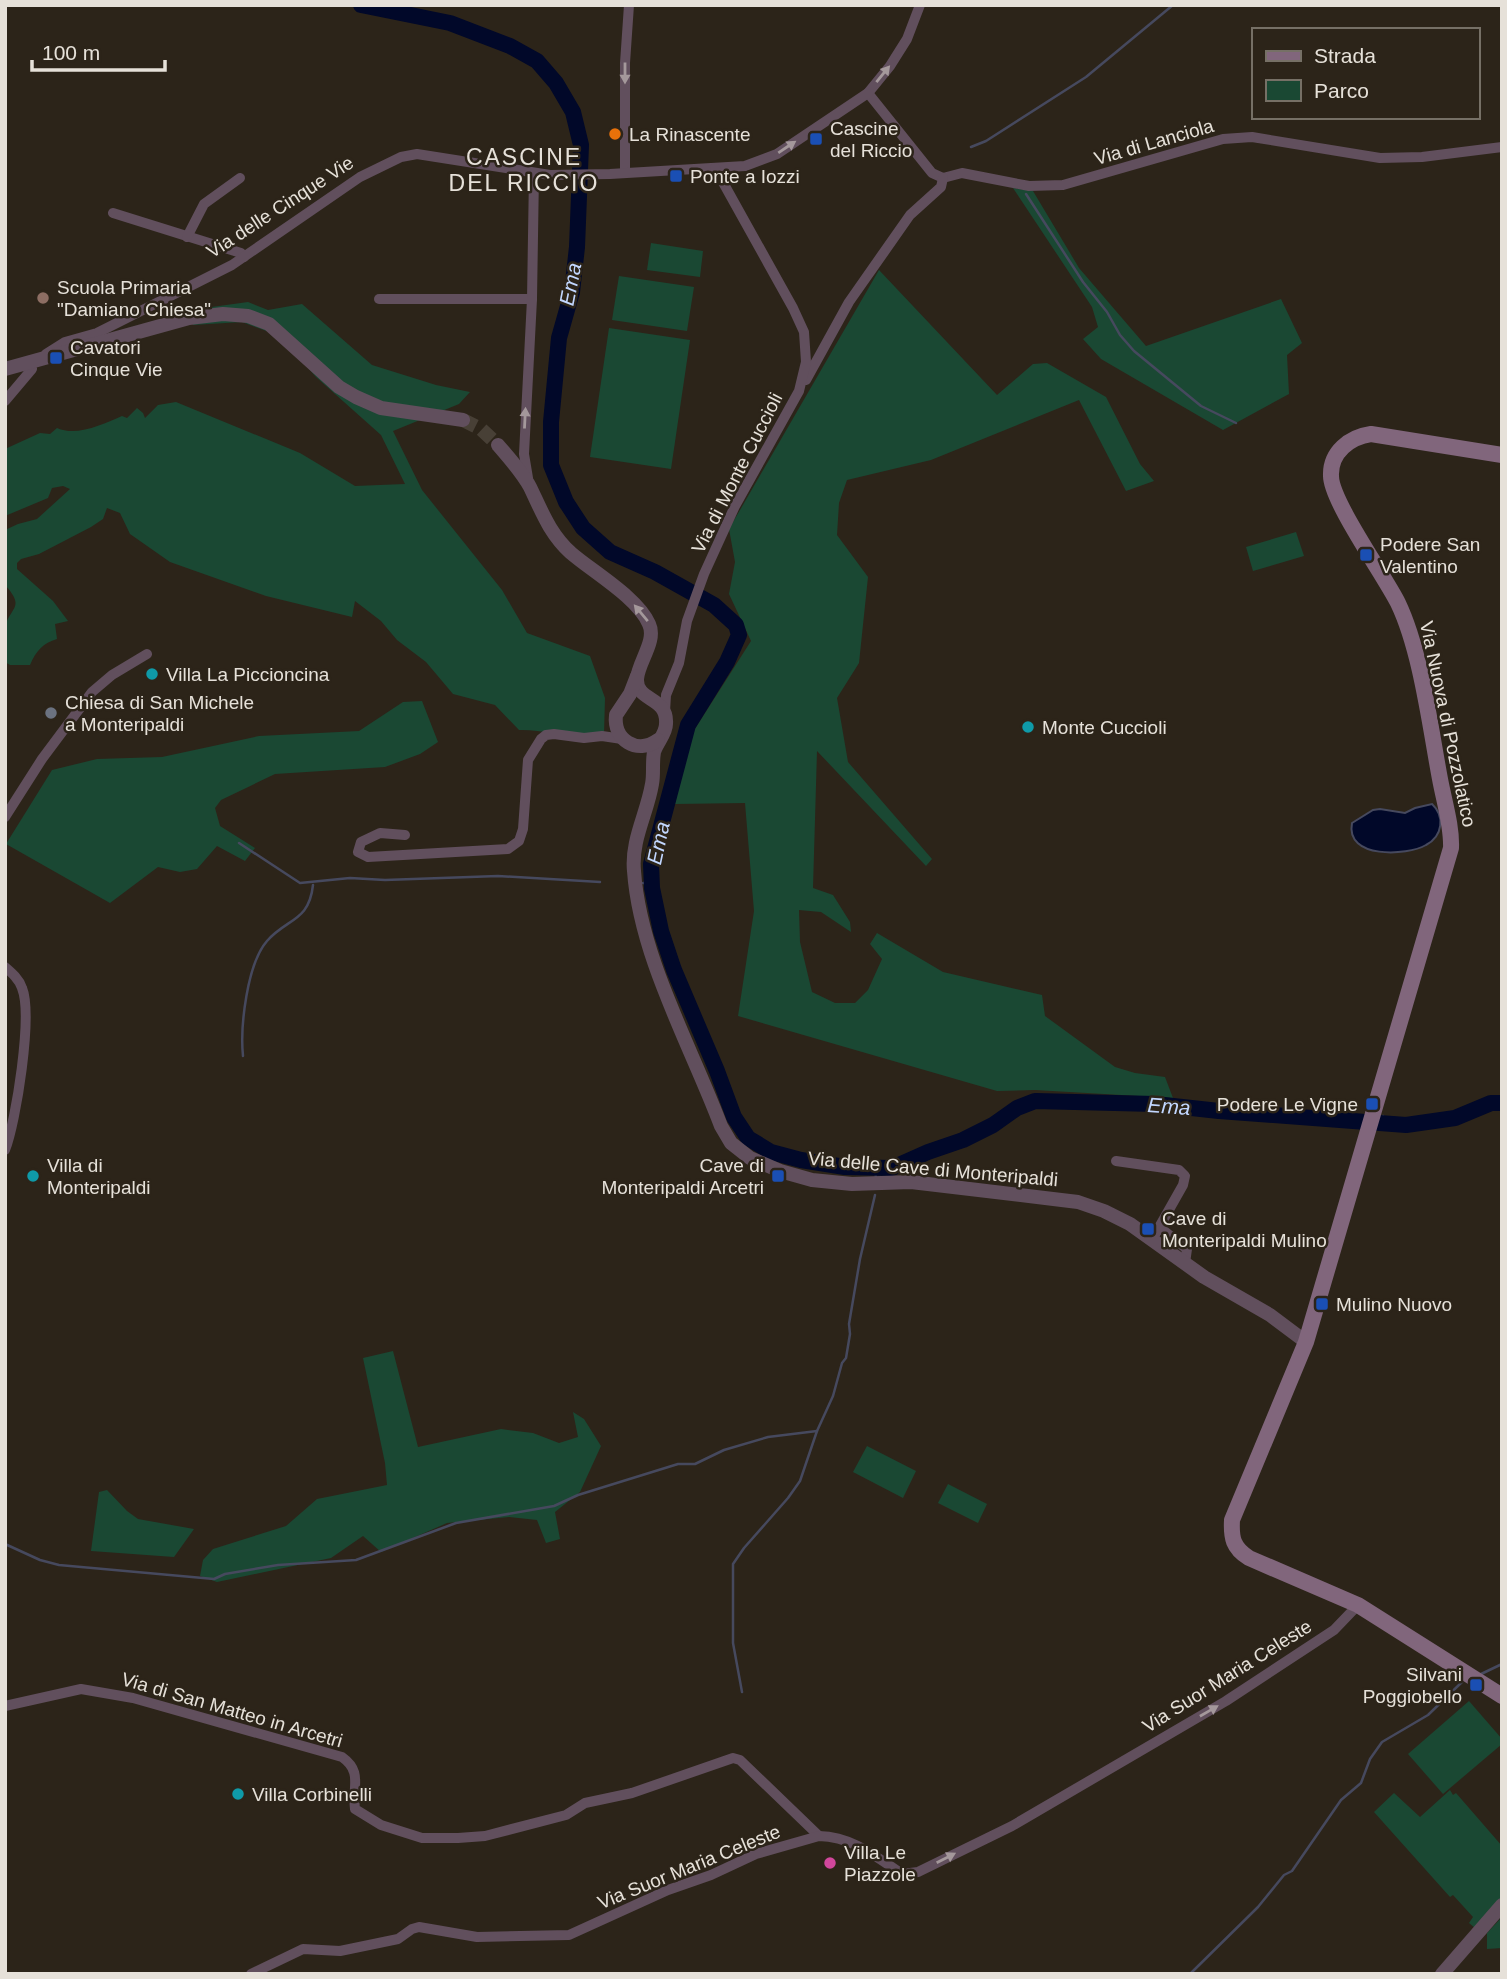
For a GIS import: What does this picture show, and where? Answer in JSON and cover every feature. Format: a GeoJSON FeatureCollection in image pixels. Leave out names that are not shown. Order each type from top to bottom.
{"type":"FeatureCollection","features":[{"type":"Feature","properties":{"kind":"main road","name":"Via Nuova di Pozzolatico"},"geometry":{"type":"LineString","coordinates":[[1502,455],[1371,434],[1362,435],[1345,444],[1335,458],[1331,471],[1332,486],[1337,497],[1396,599],[1408,628],[1452,843],[1306,1342],[1232,1520],[1233,1542],[1240,1552],[1249,1558],[1358,1605],[1502,1696]]}},
{"type":"Feature","properties":{"kind":"street"},"geometry":{"type":"LineString","coordinates":[[625,173],[625,63],[629,5]]}},
{"type":"Feature","properties":{"kind":"street","name":"Via delle Cinque Vie"},"geometry":{"type":"LineString","coordinates":[[5,369],[34,361],[65,342],[97,333],[244,257],[360,177],[401,157],[417,154],[543,175],[745,166],[777,154],[867,93],[890,66],[907,39],[920,5]]}},
{"type":"Feature","properties":{"kind":"street"},"geometry":{"type":"LineString","coordinates":[[799,391],[849,302],[910,215],[941,187],[943,178],[932,173],[867,93]]}},
{"type":"Feature","properties":{"kind":"street","name":"Via di Lanciola"},"geometry":{"type":"LineString","coordinates":[[943,178],[962,173],[1029,186],[1063,186],[1223,139],[1252,137],[1380,158],[1422,157],[1502,147]]}},
{"type":"Feature","properties":{"kind":"street","name":"Via di Monte Cuccioli"},"geometry":{"type":"LineString","coordinates":[[665,712],[687,621],[704,574],[734,506],[799,391],[806,362],[804,332],[793,308],[715,168]]}},
{"type":"Feature","properties":{"kind":"street"},"geometry":{"type":"LineString","coordinates":[[529,486],[524,454],[532,299],[543,175]]}},
{"type":"Feature","properties":{"kind":"street"},"geometry":{"type":"LineString","coordinates":[[187,237],[204,204],[240,178]]}},
{"type":"Feature","properties":{"kind":"street"},"geometry":{"type":"LineString","coordinates":[[113,213],[241,253],[244,257]]}},
{"type":"Feature","properties":{"kind":"street"},"geometry":{"type":"LineString","coordinates":[[379,299],[532,299]]}},
{"type":"Feature","properties":{"kind":"street"},"geometry":{"type":"LineString","coordinates":[[5,401],[32,369],[34,361],[190,318],[223,314],[248,316],[270,324],[339,387],[356,397],[381,408],[463,420]]}},
{"type":"Feature","properties":{"kind":"street"},"geometry":{"type":"LineString","coordinates":[[498,445],[529,486],[548,528],[573,555],[641,610],[649,622],[651,637],[630,694],[618,711],[619,732],[632,746],[644,747],[658,740]]}},
{"type":"Feature","properties":{"kind":"street"},"geometry":{"type":"LineString","coordinates":[[5,817],[9,805],[92,692],[111,676],[146,654]]}},
{"type":"Feature","properties":{"kind":"street"},"geometry":{"type":"LineString","coordinates":[[638,670],[637,685],[641,694],[657,702],[665,712]]}},
{"type":"Feature","properties":{"kind":"street"},"geometry":{"type":"LineString","coordinates":[[624,702],[638,696],[655,696],[670,686]]}},
{"type":"Feature","properties":{"kind":"street","name":"Via delle Cave di Monteripaldi"},"geometry":{"type":"LineString","coordinates":[[665,712],[666,724],[658,740],[653,781],[634,848],[634,872],[655,963],[721,1126],[740,1152],[764,1165],[812,1180],[852,1185],[911,1182],[1078,1202],[1156,1233],[1185,1263],[1204,1277],[1270,1315],[1306,1342]]}},
{"type":"Feature","properties":{"kind":"street"},"geometry":{"type":"LineString","coordinates":[[405,835],[380,833],[361,842],[358,852],[368,857],[508,849],[519,841],[523,829],[528,761],[541,739],[554,734],[584,738],[619,732]]}},
{"type":"Feature","properties":{"kind":"street"},"geometry":{"type":"LineString","coordinates":[[644,747],[653,764]]}},
{"type":"Feature","properties":{"kind":"street"},"geometry":{"type":"LineString","coordinates":[[5,967],[21,984],[25,1001],[19,1095],[5,1150]]}},
{"type":"Feature","properties":{"kind":"street"},"geometry":{"type":"LineString","coordinates":[[1116,1161],[1180,1170],[1185,1177],[1156,1233]]}},
{"type":"Feature","properties":{"kind":"street","name":"Via Suor Maria Celeste"},"geometry":{"type":"LineString","coordinates":[[251,1974],[303,1949],[340,1951],[398,1939],[419,1927],[477,1937],[569,1935],[756,1854],[819,1836],[829,1836],[872,1851],[902,1874],[919,1872],[1012,1826],[1226,1701],[1334,1630],[1358,1605]]}},
{"type":"Feature","properties":{"kind":"street","name":"Via di San Matteo in Arcetri"},"geometry":{"type":"LineString","coordinates":[[5,1706],[81,1689],[133,1698],[342,1757],[352,1764],[356,1775],[353,1795],[355,1809],[380,1825],[422,1838],[458,1838],[512,1830],[566,1815],[585,1803],[632,1793],[733,1758],[740,1760],[819,1836]]}},
{"type":"Feature","properties":{"kind":"street"},"geometry":{"type":"LineString","coordinates":[[1442,1974],[1502,1906]]}},
{"type":"Feature","properties":{"kind":"green space"},"geometry":{"type":"Polygon","coordinates":[[[1013,188],[1033,191],[1079,268],[1146,346],[1281,299],[1302,343],[1287,355],[1289,394],[1223,430],[1101,359],[1083,339],[1098,327],[1092,307],[1013,188]]]}},
{"type":"Feature","properties":{"kind":"green space"},"geometry":{"type":"Polygon","coordinates":[[[651,243],[703,251],[700,277],[647,270],[651,243]]]}},
{"type":"Feature","properties":{"kind":"green space"},"geometry":{"type":"Polygon","coordinates":[[[879,270],[997,395],[1033,364],[1047,363],[1106,397],[1140,464],[1154,481],[1126,491],[1079,400],[931,460],[847,480],[839,503],[837,535],[868,577],[859,663],[837,698],[848,762],[932,859],[926,866],[817,751],[813,888],[833,895],[850,922],[851,932],[821,912],[799,910],[800,942],[812,992],[835,1003],[855,1003],[868,990],[882,959],[870,944],[877,933],[943,972],[1042,995],[1045,1016],[1115,1067],[1165,1077],[1173,1098],[1035,1090],[997,1091],[738,1016],[754,911],[745,803],[675,804],[689,738],[751,641],[729,594],[735,562],[729,529],[879,270]]]}},
{"type":"Feature","properties":{"kind":"green space"},"geometry":{"type":"Polygon","coordinates":[[[619,276],[694,287],[687,331],[612,320],[619,276]]]}},
{"type":"Feature","properties":{"kind":"green space"},"geometry":{"type":"Polygon","coordinates":[[[248,302],[268,310],[302,304],[372,365],[436,385],[470,392],[459,404],[393,431],[422,490],[502,590],[527,633],[590,656],[605,698],[604,734],[584,737],[519,730],[495,705],[453,694],[426,662],[397,640],[381,621],[355,601],[352,617],[266,596],[170,562],[130,534],[120,513],[107,508],[103,519],[91,527],[17,563],[17,569],[53,601],[68,621],[55,624],[57,639],[40,648],[30,665],[10,665],[5,662],[5,627],[16,603],[5,585],[5,530],[37,519],[70,489],[63,486],[52,488],[48,498],[5,516],[5,449],[40,433],[50,434],[57,428],[73,431],[90,428],[122,416],[127,418],[137,408],[145,418],[158,405],[176,402],[300,453],[355,486],[405,484],[381,435],[316,377],[280,336],[242,322],[193,325],[197,309],[248,302]]]}},
{"type":"Feature","properties":{"kind":"green space"},"geometry":{"type":"Polygon","coordinates":[[[609,328],[690,340],[671,469],[590,457],[609,328]]]}},
{"type":"Feature","properties":{"kind":"green space"},"geometry":{"type":"Polygon","coordinates":[[[1296,532],[1304,556],[1253,571],[1246,547],[1296,532]]]}},
{"type":"Feature","properties":{"kind":"green space"},"geometry":{"type":"Polygon","coordinates":[[[422,701],[438,742],[420,754],[385,767],[275,774],[221,800],[215,808],[220,826],[255,848],[245,861],[217,846],[197,869],[180,872],[158,867],[110,903],[6,844],[52,770],[97,759],[162,757],[259,736],[359,731],[403,702],[422,701]]]}},
{"type":"Feature","properties":{"kind":"green space"},"geometry":{"type":"Polygon","coordinates":[[[393,1351],[418,1447],[501,1429],[533,1433],[559,1443],[578,1437],[573,1412],[584,1419],[601,1446],[580,1492],[555,1512],[560,1539],[546,1543],[537,1520],[509,1517],[447,1523],[381,1552],[363,1536],[331,1558],[217,1582],[200,1576],[203,1560],[213,1549],[286,1526],[317,1499],[387,1485],[385,1463],[363,1358],[393,1351]]]}},
{"type":"Feature","properties":{"kind":"green space"},"geometry":{"type":"Polygon","coordinates":[[[867,1446],[916,1471],[903,1498],[853,1472],[867,1446]]]}},
{"type":"Feature","properties":{"kind":"green space"},"geometry":{"type":"Polygon","coordinates":[[[948,1484],[987,1504],[978,1523],[938,1503],[948,1484]]]}},
{"type":"Feature","properties":{"kind":"green space"},"geometry":{"type":"Polygon","coordinates":[[[107,1490],[138,1519],[194,1529],[174,1557],[91,1551],[99,1492],[107,1490]]]}},
{"type":"Feature","properties":{"kind":"green space"},"geometry":{"type":"Polygon","coordinates":[[[1469,1701],[1502,1739],[1502,1744],[1443,1794],[1408,1754],[1469,1701]]]}},
{"type":"Feature","properties":{"kind":"green space"},"geometry":{"type":"Polygon","coordinates":[[[1450,1790],[1453,1795],[1456,1793],[1502,1846],[1502,1897],[1475,1928],[1469,1923],[1473,1917],[1453,1895],[1450,1897],[1374,1812],[1394,1793],[1420,1817],[1450,1790]]]}},
{"type":"Feature","properties":{"kind":"green space"},"geometry":{"type":"Polygon","coordinates":[[[1502,1917],[1502,1948],[1487,1949],[1487,1933],[1502,1917]]]}},
{"type":"Feature","properties":{"kind":"water"},"geometry":{"type":"Polygon","coordinates":[[[1432,804],[1439,814],[1439,831],[1432,841],[1417,849],[1379,852],[1367,849],[1352,835],[1352,823],[1373,810],[1405,813],[1432,804]]]}},
{"type":"Feature","properties":{"kind":"waterway","name":"Ema"},"geometry":{"type":"LineString","coordinates":[[361,5],[450,23],[510,46],[537,61],[556,83],[573,112],[581,145],[577,247],[572,292],[559,338],[551,422],[551,465],[566,502],[583,528],[610,552],[655,572],[714,605],[736,625],[739,635],[727,662],[688,725],[651,864],[652,888],[661,931],[674,970],[734,1117],[748,1138],[771,1152],[801,1160],[845,1167],[892,1168],[963,1140],[993,1125],[1017,1108],[1035,1101],[1155,1104],[1406,1125],[1455,1118],[1491,1103],[1502,1103]]}},
{"type":"Feature","properties":{"kind":"waterway","name":"Ema"},"geometry":{"type":"LineString","coordinates":[[389,5],[389,12]]}},
{"type":"Feature","properties":{"kind":"waterway"},"geometry":{"type":"LineString","coordinates":[[971,147],[986,141],[1086,77],[1173,5]]}},
{"type":"Feature","properties":{"kind":"waterway"},"geometry":{"type":"LineString","coordinates":[[1026,194],[1083,282],[1134,351],[1201,406],[1236,423]]}},
{"type":"Feature","properties":{"kind":"waterway"},"geometry":{"type":"LineString","coordinates":[[239,843],[300,883],[350,878],[385,880],[498,876],[600,882]]}},
{"type":"Feature","properties":{"kind":"waterway"},"geometry":{"type":"LineString","coordinates":[[643,883],[652,883]]}},
{"type":"Feature","properties":{"kind":"waterway"},"geometry":{"type":"LineString","coordinates":[[243,1056],[246,996],[254,965],[267,941],[302,913],[311,897],[313,885]]}},
{"type":"Feature","properties":{"kind":"waterway","name":"Ema"},"geometry":{"type":"LineString","coordinates":[[1380,1123],[1383,1116]]}},
{"type":"Feature","properties":{"kind":"waterway"},"geometry":{"type":"LineString","coordinates":[[875,1167],[876,1178]]}},
{"type":"Feature","properties":{"kind":"waterway"},"geometry":{"type":"LineString","coordinates":[[742,1692],[733,1643],[733,1564],[800,1481],[817,1431],[833,1396],[842,1363],[846,1358],[860,1259],[875,1195]]}},
{"type":"Feature","properties":{"kind":"waterway"},"geometry":{"type":"LineString","coordinates":[[5,1544],[40,1560],[59,1565],[214,1579],[225,1574],[278,1565],[356,1560],[456,1523],[554,1506],[578,1495],[678,1464],[695,1464],[724,1450],[768,1437],[817,1431]]}},
{"type":"Feature","properties":{"kind":"waterway"},"geometry":{"type":"LineString","coordinates":[[1479,1675],[1502,1664]]}},
{"type":"Feature","properties":{"kind":"waterway"},"geometry":{"type":"LineString","coordinates":[[1190,1974],[1258,1907],[1284,1875],[1292,1871],[1341,1800],[1361,1783],[1370,1759],[1382,1742],[1428,1715],[1462,1682]]}},
{"type":"Feature","properties":{"kind":"tunnel"},"geometry":{"type":"LineString","coordinates":[[463,420],[481,429],[498,445]]}},
{"type":"Feature","properties":{"kind":"place","name":"La Rinascente"},"geometry":{"type":"Point","coordinates":[615,134]}},
{"type":"Feature","properties":{"kind":"place","name":"Cascine del Riccio"},"geometry":{"type":"Point","coordinates":[816,139]}},
{"type":"Feature","properties":{"kind":"place","name":"Ponte a Iozzi"},"geometry":{"type":"Point","coordinates":[676,176]}},
{"type":"Feature","properties":{"kind":"place","name":"Scuola Primaria \"Damiano Chiesa\""},"geometry":{"type":"Point","coordinates":[43,298]}},
{"type":"Feature","properties":{"kind":"place","name":"Cavatori Cinque Vie"},"geometry":{"type":"Point","coordinates":[56,358]}},
{"type":"Feature","properties":{"kind":"place","name":"Podere San Valentino"},"geometry":{"type":"Point","coordinates":[1366,555]}},
{"type":"Feature","properties":{"kind":"place","name":"Villa La Piccioncina"},"geometry":{"type":"Point","coordinates":[152,674]}},
{"type":"Feature","properties":{"kind":"place","name":"Chiesa di San Michele a Monteripaldi"},"geometry":{"type":"Point","coordinates":[51,713]}},
{"type":"Feature","properties":{"kind":"place","name":"Monte Cuccioli"},"geometry":{"type":"Point","coordinates":[1028,727]}},
{"type":"Feature","properties":{"kind":"place","name":"Podere Le Vigne"},"geometry":{"type":"Point","coordinates":[1372,1104]}},
{"type":"Feature","properties":{"kind":"place","name":"Villa di Monteripaldi"},"geometry":{"type":"Point","coordinates":[33,1176]}},
{"type":"Feature","properties":{"kind":"place","name":"Cave di Monteripaldi Arcetri"},"geometry":{"type":"Point","coordinates":[778,1176]}},
{"type":"Feature","properties":{"kind":"place","name":"Cave di Monteripaldi Mulino"},"geometry":{"type":"Point","coordinates":[1148,1229]}},
{"type":"Feature","properties":{"kind":"place","name":"Mulino Nuovo"},"geometry":{"type":"Point","coordinates":[1322,1304]}},
{"type":"Feature","properties":{"kind":"place","name":"Silvani Poggiobello"},"geometry":{"type":"Point","coordinates":[1476,1685]}},
{"type":"Feature","properties":{"kind":"place","name":"Villa Corbinelli"},"geometry":{"type":"Point","coordinates":[238,1794]}},
{"type":"Feature","properties":{"kind":"place","name":"Villa Le Piazzole"},"geometry":{"type":"Point","coordinates":[830,1863]}},
{"type":"Feature","properties":{"kind":"district","name":"CASCINE DEL RICCIO"},"geometry":{"type":"Point","coordinates":[524,170]}}]}
